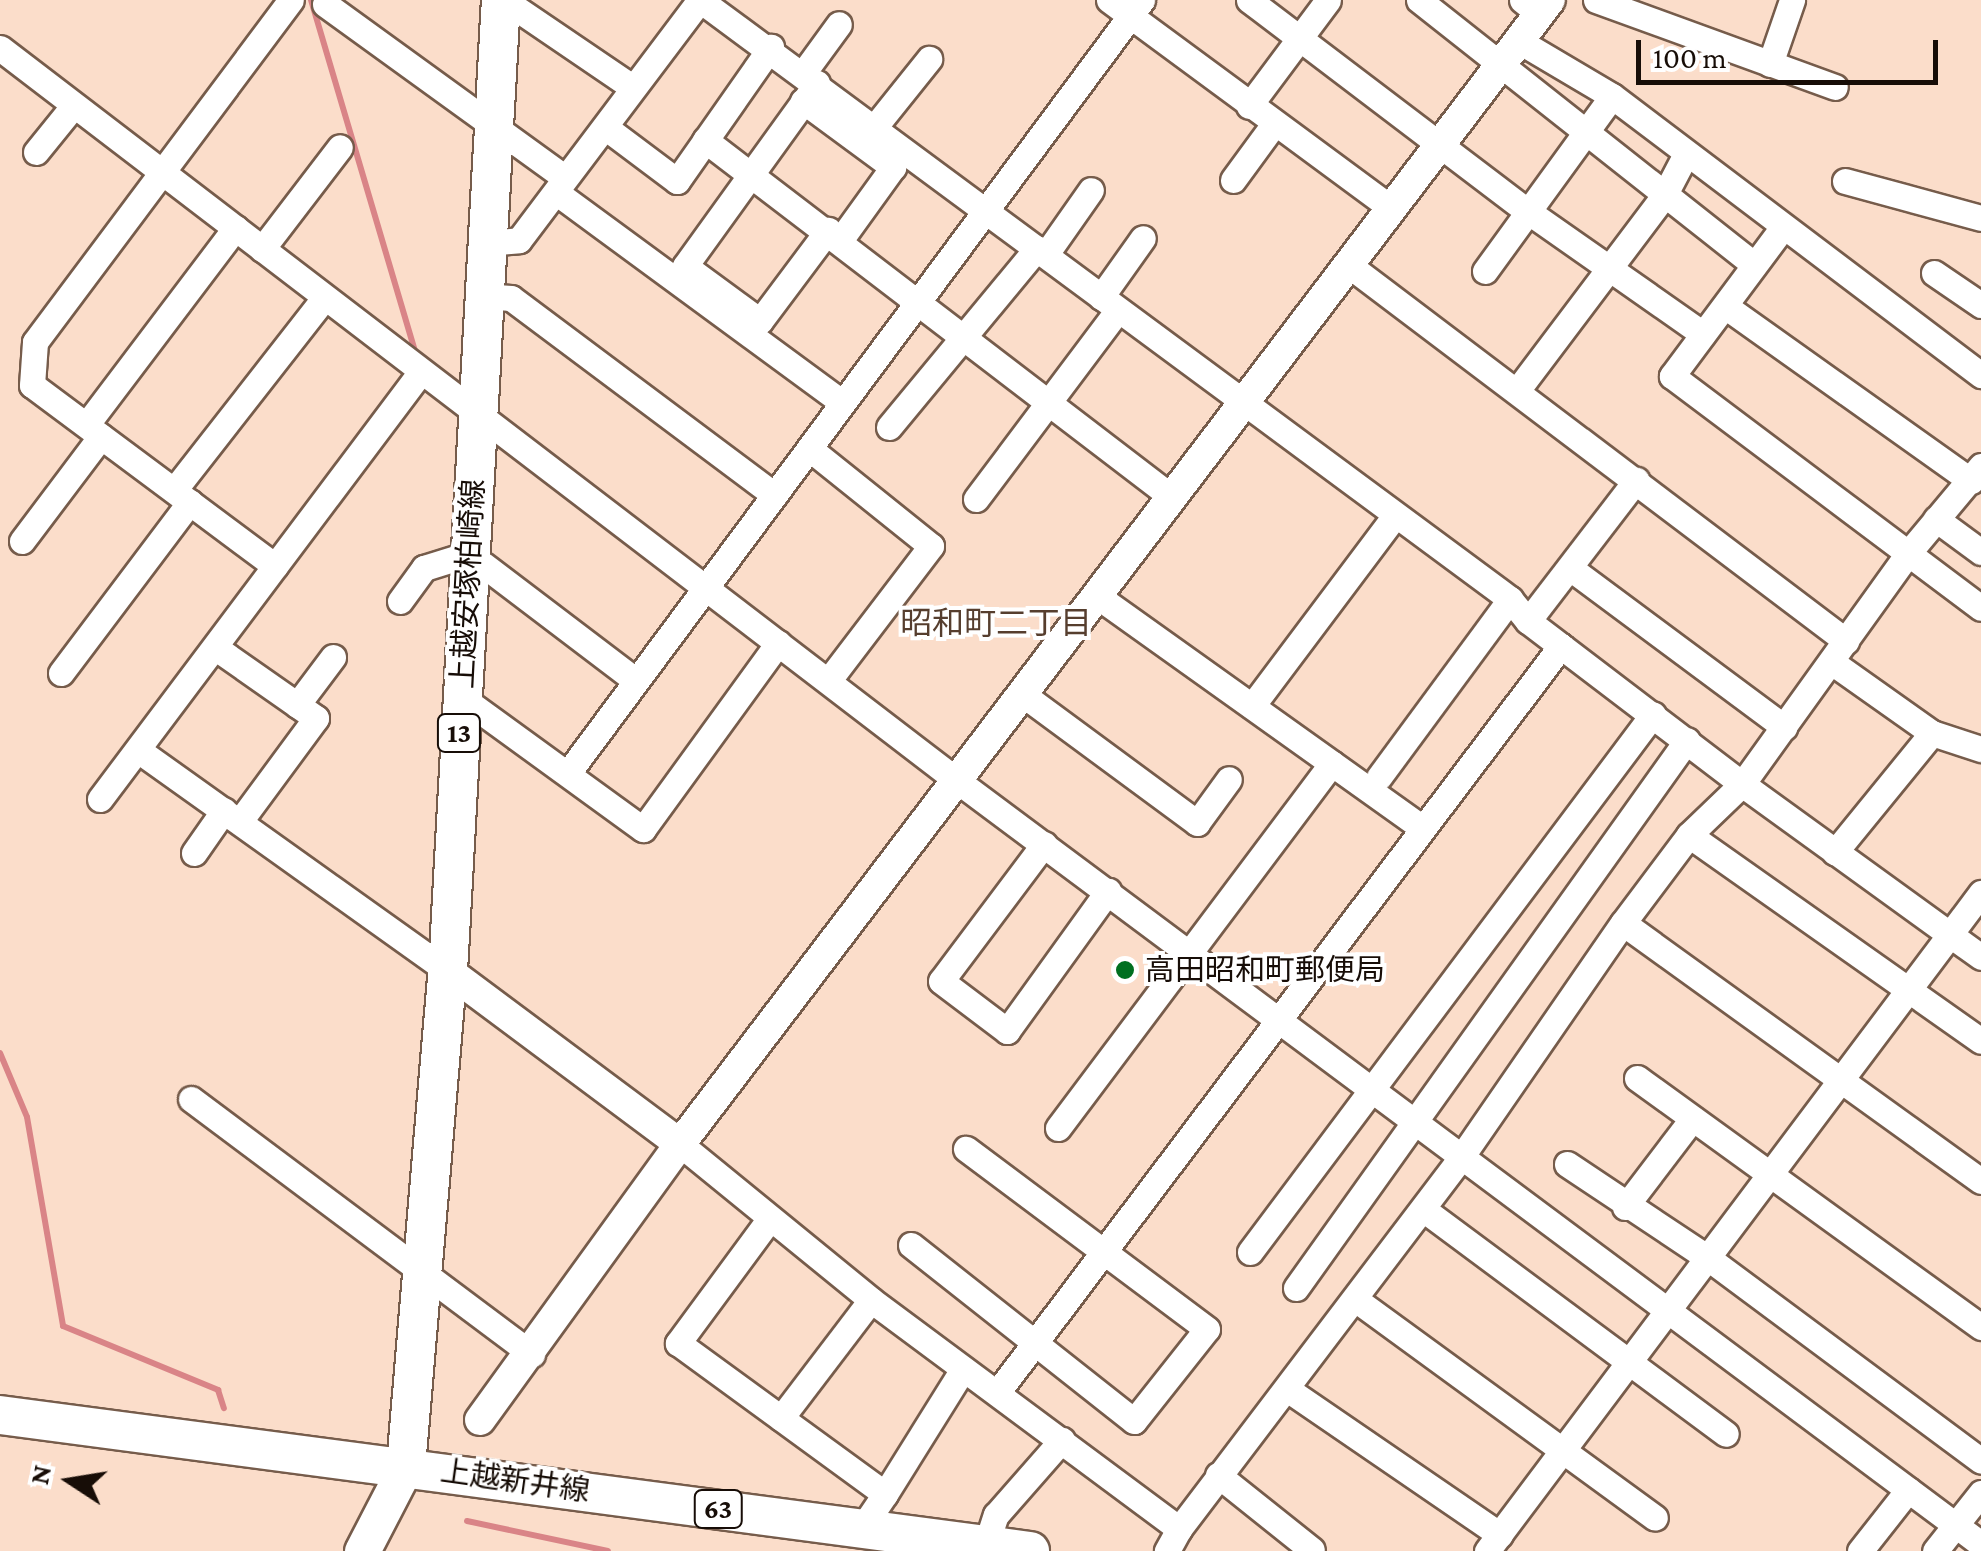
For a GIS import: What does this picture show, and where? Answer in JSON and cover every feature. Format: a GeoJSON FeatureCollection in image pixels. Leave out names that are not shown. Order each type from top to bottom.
{"type":"FeatureCollection","features":[{"type":"Feature","properties":{"kind":"main road","name":"上越安塚柏崎線"},"geometry":{"type":"LineString","coordinates":[[406,1466],[426,1279],[448,971],[479,408],[490,122],[503,0]]}},
{"type":"Feature","properties":{"kind":"main road","name":"上越新井線"},"geometry":{"type":"LineString","coordinates":[[0,1415],[406,1466],[852,1535],[1030,1551]]}},
{"type":"Feature","properties":{"kind":"main road"},"geometry":{"type":"LineString","coordinates":[[362,1551],[406,1466]]}},
{"type":"Feature","properties":{"kind":"street"},"geometry":{"type":"LineString","coordinates":[[275,566],[32,385],[35,342],[158,170],[291,0]]}},
{"type":"Feature","properties":{"kind":"street"},"geometry":{"type":"LineString","coordinates":[[503,0],[632,87]]}},
{"type":"Feature","properties":{"kind":"street"},"geometry":{"type":"LineString","coordinates":[[1110,0],[1136,8],[1250,106],[1392,208]]}},
{"type":"Feature","properties":{"kind":"street"},"geometry":{"type":"LineString","coordinates":[[1249,0],[1526,210],[1703,334]]}},
{"type":"Feature","properties":{"kind":"street"},"geometry":{"type":"LineString","coordinates":[[1250,106],[1328,0]]}},
{"type":"Feature","properties":{"kind":"street"},"geometry":{"type":"LineString","coordinates":[[1420,0],[1511,52],[1612,96],[1981,375]]}},
{"type":"Feature","properties":{"kind":"street"},"geometry":{"type":"LineString","coordinates":[[1596,0],[1834,87]]}},
{"type":"Feature","properties":{"kind":"street"},"geometry":{"type":"LineString","coordinates":[[1770,64],[1792,0]]}},
{"type":"Feature","properties":{"kind":"street"},"geometry":{"type":"LineString","coordinates":[[487,243],[519,240],[632,87],[713,3],[771,46],[808,85],[894,167],[760,321],[685,266],[751,175],[808,85],[839,24]]}},
{"type":"Feature","properties":{"kind":"street"},"geometry":{"type":"LineString","coordinates":[[325,4],[490,122],[561,185],[842,402]]}},
{"type":"Feature","properties":{"kind":"street"},"geometry":{"type":"LineString","coordinates":[[480,1420],[532,1354],[680,1144],[960,782],[1511,52],[1537,5]]}},
{"type":"Feature","properties":{"kind":"street"},"geometry":{"type":"LineString","coordinates":[[568,772],[842,402],[989,212],[1136,8]]}},
{"type":"Feature","properties":{"kind":"street"},"geometry":{"type":"LineString","coordinates":[[605,127],[677,181],[771,46]]}},
{"type":"Feature","properties":{"kind":"street"},"geometry":{"type":"LineString","coordinates":[[0,48],[420,373],[479,408],[960,782],[1190,949],[1282,1022],[1981,1544]]}},
{"type":"Feature","properties":{"kind":"street"},"geometry":{"type":"LineString","coordinates":[[1511,52],[1586,136],[1754,265]]}},
{"type":"Feature","properties":{"kind":"street"},"geometry":{"type":"LineString","coordinates":[[873,128],[929,59]]}},
{"type":"Feature","properties":{"kind":"street"},"geometry":{"type":"LineString","coordinates":[[808,85],[989,212],[1394,517],[1510,599],[1528,621],[1742,784],[1981,957]]}},
{"type":"Feature","properties":{"kind":"street"},"geometry":{"type":"LineString","coordinates":[[1485,271],[1612,96]]}},
{"type":"Feature","properties":{"kind":"street"},"geometry":{"type":"LineString","coordinates":[[36,152],[74,105]]}},
{"type":"Feature","properties":{"kind":"street"},"geometry":{"type":"LineString","coordinates":[[1233,180],[1274,124]]}},
{"type":"Feature","properties":{"kind":"street"},"geometry":{"type":"LineString","coordinates":[[705,140],[835,234],[1172,498]]}},
{"type":"Feature","properties":{"kind":"street"},"geometry":{"type":"LineString","coordinates":[[262,248],[340,147]]}},
{"type":"Feature","properties":{"kind":"street"},"geometry":{"type":"LineString","coordinates":[[1520,388],[1664,194],[1686,154]]}},
{"type":"Feature","properties":{"kind":"street"},"geometry":{"type":"LineString","coordinates":[[1844,182],[1981,218]]}},
{"type":"Feature","properties":{"kind":"street"},"geometry":{"type":"LineString","coordinates":[[889,428],[1091,190]]}},
{"type":"Feature","properties":{"kind":"street"},"geometry":{"type":"LineString","coordinates":[[1783,227],[1672,376],[1981,608]]}},
{"type":"Feature","properties":{"kind":"street"},"geometry":{"type":"LineString","coordinates":[[22,541],[235,228]]}},
{"type":"Feature","properties":{"kind":"street"},"geometry":{"type":"LineString","coordinates":[[976,499],[1051,400],[1110,303],[1143,238]]}},
{"type":"Feature","properties":{"kind":"street"},"geometry":{"type":"LineString","coordinates":[[1350,266],[1520,388],[1636,480],[1932,733],[1981,749]]}},
{"type":"Feature","properties":{"kind":"street"},"geometry":{"type":"LineString","coordinates":[[1934,273],[1981,305]]}},
{"type":"Feature","properties":{"kind":"street"},"geometry":{"type":"LineString","coordinates":[[483,296],[511,298],[774,495]]}},
{"type":"Feature","properties":{"kind":"street"},"geometry":{"type":"LineString","coordinates":[[61,673],[324,298]]}},
{"type":"Feature","properties":{"kind":"street"},"geometry":{"type":"LineString","coordinates":[[138,750],[448,971],[680,1144],[768,1221],[1062,1440],[1173,1540],[1462,1156],[1623,922],[1688,835],[1742,784],[1909,552],[1976,474],[1725,306]]}},
{"type":"Feature","properties":{"kind":"street"},"geometry":{"type":"LineString","coordinates":[[100,799],[420,373]]}},
{"type":"Feature","properties":{"kind":"street"},"geometry":{"type":"LineString","coordinates":[[810,449],[937,537],[829,680]]}},
{"type":"Feature","properties":{"kind":"street"},"geometry":{"type":"LineString","coordinates":[[1528,621],[1636,480]]}},
{"type":"Feature","properties":{"kind":"street"},"geometry":{"type":"LineString","coordinates":[[1252,706],[1394,517]]}},
{"type":"Feature","properties":{"kind":"street"},"geometry":{"type":"LineString","coordinates":[[1936,519],[1981,552]]}},
{"type":"Feature","properties":{"kind":"street"},"geometry":{"type":"LineString","coordinates":[[400,601],[424,568],[469,554],[635,680]]}},
{"type":"Feature","properties":{"kind":"street"},"geometry":{"type":"LineString","coordinates":[[1570,568],[1784,727]]}},
{"type":"Feature","properties":{"kind":"street"},"geometry":{"type":"LineString","coordinates":[[1100,598],[1422,828]]}},
{"type":"Feature","properties":{"kind":"street"},"geometry":{"type":"LineString","coordinates":[[1379,777],[1510,599]]}},
{"type":"Feature","properties":{"kind":"street"},"geometry":{"type":"LineString","coordinates":[[461,697],[642,829],[778,643]]}},
{"type":"Feature","properties":{"kind":"street"},"geometry":{"type":"LineString","coordinates":[[997,1393],[1107,1254],[1561,646]]}},
{"type":"Feature","properties":{"kind":"street"},"geometry":{"type":"LineString","coordinates":[[194,852],[232,816],[316,718],[216,648]]}},
{"type":"Feature","properties":{"kind":"street"},"geometry":{"type":"LineString","coordinates":[[297,704],[332,657]]}},
{"type":"Feature","properties":{"kind":"street"},"geometry":{"type":"LineString","coordinates":[[1025,696],[1197,823],[1228,778]]}},
{"type":"Feature","properties":{"kind":"street"},"geometry":{"type":"LineString","coordinates":[[1250,1252],[1653,714]]}},
{"type":"Feature","properties":{"kind":"street"},"geometry":{"type":"LineString","coordinates":[[1835,852],[1932,733]]}},
{"type":"Feature","properties":{"kind":"street"},"geometry":{"type":"LineString","coordinates":[[1296,1288],[1419,1123],[1687,740]]}},
{"type":"Feature","properties":{"kind":"street"},"geometry":{"type":"LineString","coordinates":[[1058,1128],[1332,763]]}},
{"type":"Feature","properties":{"kind":"street"},"geometry":{"type":"LineString","coordinates":[[1688,835],[1910,987],[1981,1041]]}},
{"type":"Feature","properties":{"kind":"street"},"geometry":{"type":"LineString","coordinates":[[1044,844],[941,981],[1006,1031],[1108,892]]}},
{"type":"Feature","properties":{"kind":"street"},"geometry":{"type":"LineString","coordinates":[[1287,1389],[1494,1543],[1981,893]]}},
{"type":"Feature","properties":{"kind":"street"},"geometry":{"type":"LineString","coordinates":[[1623,922],[1845,1078],[1981,1181]]}},
{"type":"Feature","properties":{"kind":"street"},"geometry":{"type":"LineString","coordinates":[[1637,1078],[1981,1328]]}},
{"type":"Feature","properties":{"kind":"street"},"geometry":{"type":"LineString","coordinates":[[191,1099],[426,1279],[532,1354]]}},
{"type":"Feature","properties":{"kind":"street"},"geometry":{"type":"LineString","coordinates":[[1625,1207],[1692,1118]]}},
{"type":"Feature","properties":{"kind":"street"},"geometry":{"type":"LineString","coordinates":[[910,1245],[1134,1421],[1207,1328],[966,1149]]}},
{"type":"Feature","properties":{"kind":"street"},"geometry":{"type":"LineString","coordinates":[[1567,1164],[1625,1207],[1708,1258],[1981,1461]]}},
{"type":"Feature","properties":{"kind":"street"},"geometry":{"type":"LineString","coordinates":[[1422,1209],[1630,1359],[1726,1434]]}},
{"type":"Feature","properties":{"kind":"street"},"geometry":{"type":"LineString","coordinates":[[768,1221],[678,1342],[884,1494]]}},
{"type":"Feature","properties":{"kind":"street"},"geometry":{"type":"LineString","coordinates":[[782,1418],[871,1300]]}},
{"type":"Feature","properties":{"kind":"street"},"geometry":{"type":"LineString","coordinates":[[1355,1300],[1654,1518]]}},
{"type":"Feature","properties":{"kind":"street"},"geometry":{"type":"LineString","coordinates":[[852,1535],[884,1494],[964,1370]]}},
{"type":"Feature","properties":{"kind":"street"},"geometry":{"type":"LineString","coordinates":[[985,1548],[996,1514],[1062,1440]]}},
{"type":"Feature","properties":{"kind":"street"},"geometry":{"type":"LineString","coordinates":[[1218,1476],[1312,1550]]}},
{"type":"Feature","properties":{"kind":"street"},"geometry":{"type":"LineString","coordinates":[[1860,1551],[1908,1490]]}},
{"type":"Feature","properties":{"kind":"street"},"geometry":{"type":"LineString","coordinates":[[1935,1551],[1981,1493]]}},
{"type":"Feature","properties":{"kind":"waterway"},"geometry":{"type":"LineString","coordinates":[[311,0],[416,354]]}},
{"type":"Feature","properties":{"kind":"waterway"},"geometry":{"type":"LineString","coordinates":[[0,1053],[27,1117],[63,1326],[218,1390],[224,1408]]}},
{"type":"Feature","properties":{"kind":"waterway"},"geometry":{"type":"LineString","coordinates":[[467,1521],[608,1551]]}},
{"type":"Feature","properties":{"kind":"place","name":"高田昭和町郵便局"},"geometry":{"type":"Point","coordinates":[1125,970]}},
{"type":"Feature","properties":{"kind":"district","name":"昭和町二丁目"},"geometry":{"type":"Point","coordinates":[996,623]}}]}
